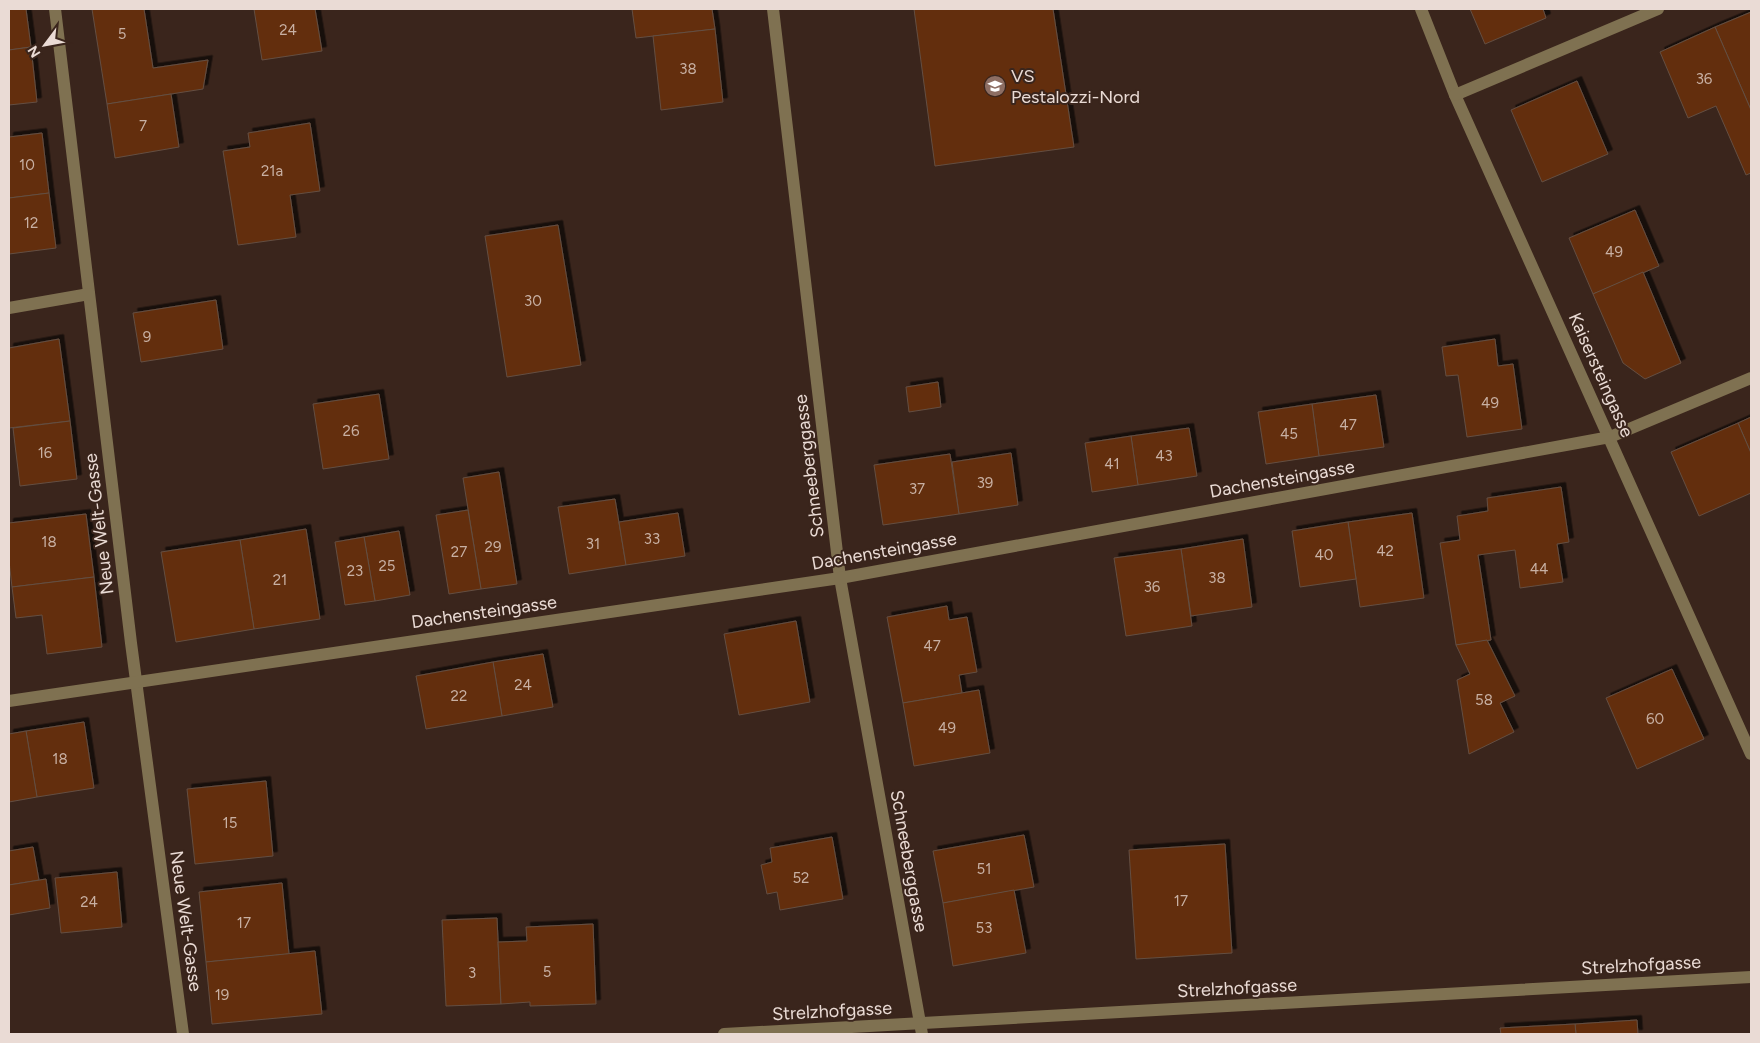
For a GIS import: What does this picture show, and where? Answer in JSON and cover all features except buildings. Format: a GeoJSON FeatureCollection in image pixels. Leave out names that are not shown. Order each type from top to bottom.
{"type":"FeatureCollection","features":[{"type":"Feature","properties":{"kind":"street","name":"Neue Welt-Gasse"},"geometry":{"type":"LineString","coordinates":[[55,9],[136,681],[183,1034]]}},
{"type":"Feature","properties":{"kind":"street","name":"Schneeberggasse"},"geometry":{"type":"LineString","coordinates":[[773,9],[840,578],[921,1029]]}},
{"type":"Feature","properties":{"kind":"street","name":"Kaisersteingasse"},"geometry":{"type":"LineString","coordinates":[[1421,9],[1455,95],[1751,754]]}},
{"type":"Feature","properties":{"kind":"street"},"geometry":{"type":"LineString","coordinates":[[1455,95],[1658,9]]}},
{"type":"Feature","properties":{"kind":"street"},"geometry":{"type":"LineString","coordinates":[[9,308],[89,294]]}},
{"type":"Feature","properties":{"kind":"street","name":"Dachensteingasse"},"geometry":{"type":"LineString","coordinates":[[9,701],[840,578],[1610,437],[1751,378]]}},
{"type":"Feature","properties":{"kind":"street","name":"Strelzhofgasse"},"geometry":{"type":"LineString","coordinates":[[724,1034],[921,1029],[1751,977]]}},
{"type":"Feature","properties":{"kind":"place","name":"VS Pestalozzi-Nord"},"geometry":{"type":"Point","coordinates":[995,86]}}]}
